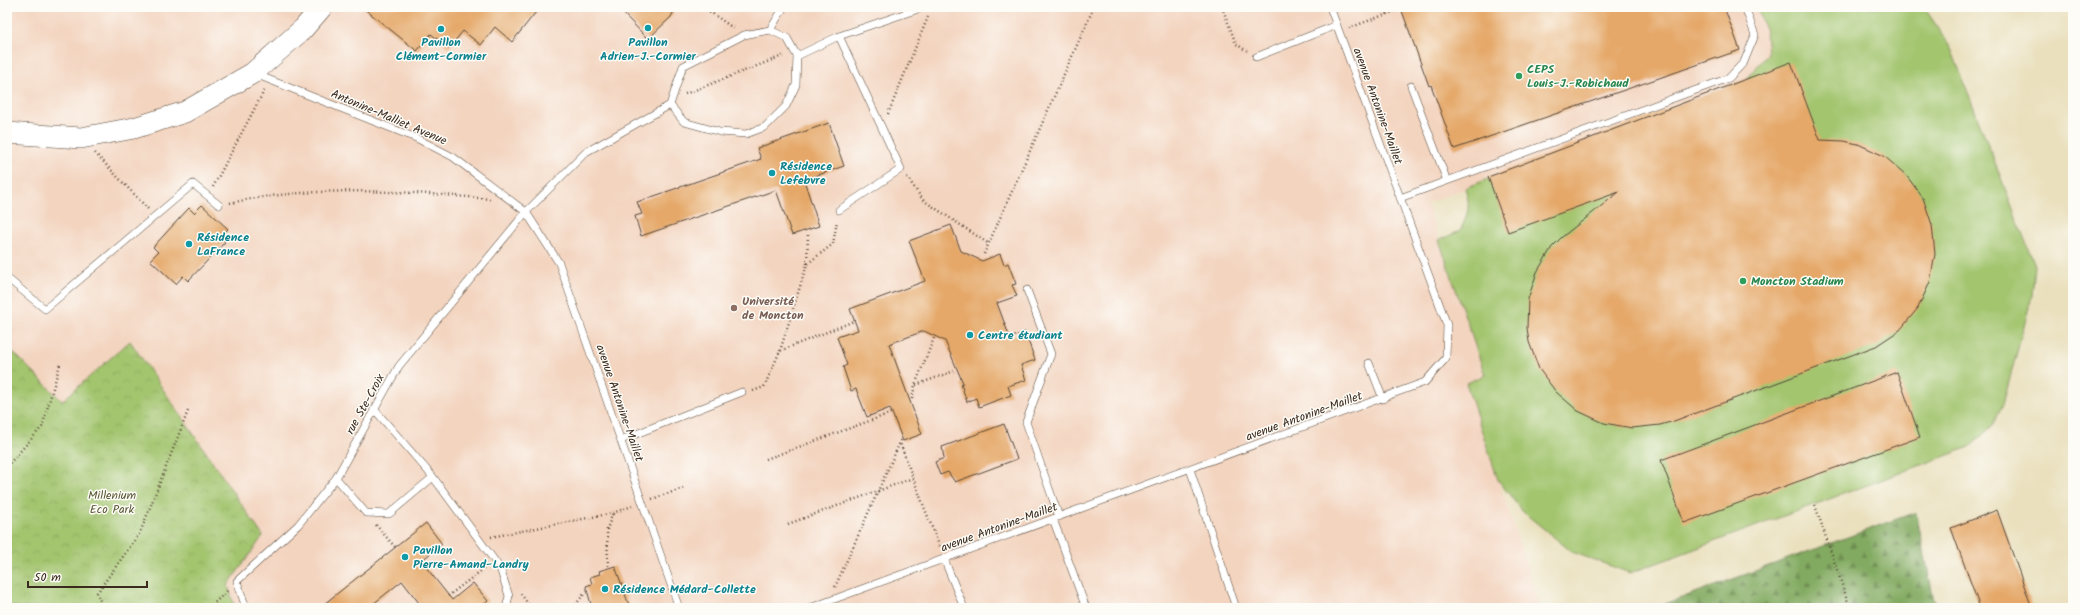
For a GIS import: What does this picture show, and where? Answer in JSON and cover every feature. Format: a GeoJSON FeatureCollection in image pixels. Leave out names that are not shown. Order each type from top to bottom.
{"type":"FeatureCollection","features":[{"type":"Feature","properties":{"kind":"street"},"geometry":{"type":"LineString","coordinates":[[7,133],[81,138],[134,128],[185,112],[261,77],[322,7]]}},
{"type":"Feature","properties":{"kind":"lane"},"geometry":{"type":"LineString","coordinates":[[770,30],[784,7]]}},
{"type":"Feature","properties":{"kind":"lane"},"geometry":{"type":"LineString","coordinates":[[796,54],[839,36],[924,7]]}},
{"type":"Feature","properties":{"kind":"lane","name":"avenue Antonine-Maillet"},"geometry":{"type":"LineString","coordinates":[[810,608],[828,604],[944,559],[1383,399],[1425,382],[1446,358],[1447,325],[1330,7]]}},
{"type":"Feature","properties":{"kind":"lane"},"geometry":{"type":"LineString","coordinates":[[1400,198],[1729,78],[1744,62],[1755,35],[1745,7]]}},
{"type":"Feature","properties":{"kind":"lane"},"geometry":{"type":"LineString","coordinates":[[1256,57],[1338,29]]}},
{"type":"Feature","properties":{"kind":"lane"},"geometry":{"type":"LineString","coordinates":[[770,30],[787,38],[796,54],[796,86],[786,106],[765,127],[746,134],[720,132],[684,122],[671,102],[683,66],[744,35],[770,30]]}},
{"type":"Feature","properties":{"kind":"lane"},"geometry":{"type":"LineString","coordinates":[[839,36],[901,169],[839,210]]}},
{"type":"Feature","properties":{"kind":"lane","name":"Antonine-Malliet Avenue"},"geometry":{"type":"LineString","coordinates":[[261,77],[416,138],[453,157],[526,212]]}},
{"type":"Feature","properties":{"kind":"lane"},"geometry":{"type":"LineString","coordinates":[[1411,86],[1447,181]]}},
{"type":"Feature","properties":{"kind":"lane","name":"rue Ste-Croix"},"geometry":{"type":"LineString","coordinates":[[237,581],[298,525],[336,478],[399,366],[526,212],[586,152],[671,102]]}},
{"type":"Feature","properties":{"kind":"lane"},"geometry":{"type":"LineString","coordinates":[[7,278],[46,309],[193,184],[219,205]]}},
{"type":"Feature","properties":{"kind":"lane","name":"avenue Antonine-Maillet"},"geometry":{"type":"LineString","coordinates":[[526,212],[559,263],[679,608]]}},
{"type":"Feature","properties":{"kind":"lane"},"geometry":{"type":"LineString","coordinates":[[1026,290],[1051,354],[1026,422],[1086,608]]}},
{"type":"Feature","properties":{"kind":"lane"},"geometry":{"type":"LineString","coordinates":[[1368,363],[1383,399]]}},
{"type":"Feature","properties":{"kind":"lane"},"geometry":{"type":"LineString","coordinates":[[621,440],[742,392]]}},
{"type":"Feature","properties":{"kind":"lane"},"geometry":{"type":"LineString","coordinates":[[374,410],[433,477],[495,560],[500,568],[509,596],[506,608]]}},
{"type":"Feature","properties":{"kind":"lane"},"geometry":{"type":"LineString","coordinates":[[1190,469],[1236,608]]}},
{"type":"Feature","properties":{"kind":"lane"},"geometry":{"type":"LineString","coordinates":[[336,478],[366,513],[389,514],[433,477]]}},
{"type":"Feature","properties":{"kind":"lane"},"geometry":{"type":"LineString","coordinates":[[944,559],[964,608]]}},
{"type":"Feature","properties":{"kind":"lane"},"geometry":{"type":"LineString","coordinates":[[237,581],[246,608]]}},
{"type":"Feature","properties":{"kind":"path"},"geometry":{"type":"LineString","coordinates":[[703,7],[744,35]]}},
{"type":"Feature","properties":{"kind":"path"},"geometry":{"type":"LineString","coordinates":[[984,254],[1094,7]]}},
{"type":"Feature","properties":{"kind":"path"},"geometry":{"type":"LineString","coordinates":[[1222,7],[1236,44],[1256,57]]}},
{"type":"Feature","properties":{"kind":"path"},"geometry":{"type":"LineString","coordinates":[[1338,29],[1403,8]]}},
{"type":"Feature","properties":{"kind":"path"},"geometry":{"type":"LineString","coordinates":[[882,128],[929,14]]}},
{"type":"Feature","properties":{"kind":"path"},"geometry":{"type":"LineString","coordinates":[[671,102],[796,54]]}},
{"type":"Feature","properties":{"kind":"path"},"geometry":{"type":"LineString","coordinates":[[208,196],[261,77]]}},
{"type":"Feature","properties":{"kind":"path"},"geometry":{"type":"LineString","coordinates":[[81,138],[156,217]]}},
{"type":"Feature","properties":{"kind":"path"},"geometry":{"type":"LineString","coordinates":[[901,169],[923,200],[989,244]]}},
{"type":"Feature","properties":{"kind":"path"},"geometry":{"type":"LineString","coordinates":[[219,205],[256,197],[360,191],[511,201]]}},
{"type":"Feature","properties":{"kind":"path"},"geometry":{"type":"LineString","coordinates":[[807,264],[834,244],[839,210]]}},
{"type":"Feature","properties":{"kind":"path"},"geometry":{"type":"LineString","coordinates":[[750,392],[764,387],[780,351],[807,264],[808,235]]}},
{"type":"Feature","properties":{"kind":"path"},"geometry":{"type":"LineString","coordinates":[[780,351],[854,321]]}},
{"type":"Feature","properties":{"kind":"path"},"geometry":{"type":"LineString","coordinates":[[912,399],[915,385],[934,338]]}},
{"type":"Feature","properties":{"kind":"path"},"geometry":{"type":"LineString","coordinates":[[7,466],[42,427],[60,364]]}},
{"type":"Feature","properties":{"kind":"path"},"geometry":{"type":"LineString","coordinates":[[915,385],[954,371]]}},
{"type":"Feature","properties":{"kind":"path"},"geometry":{"type":"LineString","coordinates":[[103,608],[97,593],[140,533],[188,411]]}},
{"type":"Feature","properties":{"kind":"path"},"geometry":{"type":"LineString","coordinates":[[766,459],[891,413]]}},
{"type":"Feature","properties":{"kind":"path"},"geometry":{"type":"LineString","coordinates":[[828,604],[900,441],[944,559]]}},
{"type":"Feature","properties":{"kind":"path"},"geometry":{"type":"LineString","coordinates":[[788,524],[913,478]]}},
{"type":"Feature","properties":{"kind":"path"},"geometry":{"type":"LineString","coordinates":[[479,539],[613,513],[684,488]]}},
{"type":"Feature","properties":{"kind":"path"},"geometry":{"type":"LineString","coordinates":[[1814,505],[1850,608]]}},
{"type":"Feature","properties":{"kind":"path"},"geometry":{"type":"LineString","coordinates":[[366,513],[395,548]]}},
{"type":"Feature","properties":{"kind":"path"},"geometry":{"type":"LineString","coordinates":[[608,566],[607,529],[613,513]]}},
{"type":"Feature","properties":{"kind":"path"},"geometry":{"type":"LineString","coordinates":[[448,596],[495,560]]}},
{"type":"Feature","properties":{"kind":"path"},"geometry":{"type":"LineString","coordinates":[[209,608],[237,581]]}},
{"type":"Feature","properties":{"kind":"path"},"geometry":{"type":"LineString","coordinates":[[573,608],[584,594]]}},
{"type":"Feature","properties":{"kind":"shaded area","name":"Université de Moncton"},"geometry":{"type":"Polygon","coordinates":[[[7,7],[1757,7],[1766,32],[1768,53],[1747,79],[1732,86],[1427,203],[1485,376],[1466,384],[1541,608],[7,608],[7,155],[13,123],[7,122],[7,7]]]}},
{"type":"Feature","properties":{"kind":"green space","name":"Moncton Stadium"},"geometry":{"type":"Polygon","coordinates":[[[1757,7],[1913,7],[1926,10],[1950,46],[2035,266],[2032,296],[2003,404],[1992,426],[1970,447],[1630,573],[1572,552],[1522,511],[1498,480],[1466,383],[1485,375],[1439,240],[1460,231],[1468,210],[1468,200],[1465,188],[1747,79],[1768,53],[1766,32],[1757,7]]]}},
{"type":"Feature","properties":{"kind":"green space","name":"Millenium Eco Park"},"geometry":{"type":"Polygon","coordinates":[[[130,341],[263,536],[228,585],[235,608],[7,608],[7,346],[62,401],[130,341]]]}},
{"type":"Feature","properties":{"kind":"green space"},"geometry":{"type":"Polygon","coordinates":[[[1916,512],[1934,600],[1939,608],[1654,608],[1916,512]]]}},
{"type":"Feature","properties":{"kind":"building","name":"Pavillon Clément-Cormier"},"geometry":{"type":"Polygon","coordinates":[[[362,7],[540,7],[512,42],[495,27],[481,45],[463,31],[449,48],[431,34],[417,51],[362,7]]]}},
{"type":"Feature","properties":{"kind":"building","name":"Pavillon Adrien-J.-Cormier"},"geometry":{"type":"Polygon","coordinates":[[[617,7],[676,7],[671,17],[648,39],[617,7]]]}},
{"type":"Feature","properties":{"kind":"building","name":"CEPS Louis-J.-Robichaud"},"geometry":{"type":"Polygon","coordinates":[[[1414,7],[1724,7],[1740,50],[1454,149],[1402,11],[1414,7]]]}},
{"type":"Feature","properties":{"kind":"building"},"geometry":{"type":"Polygon","coordinates":[[[1791,62],[1820,140],[1844,141],[1858,144],[1884,156],[1906,175],[1923,198],[1932,225],[1935,254],[1930,282],[1918,308],[1900,330],[1876,346],[1674,421],[1660,425],[1632,428],[1604,423],[1578,411],[1556,392],[1539,369],[1529,342],[1527,328],[1528,299],[1537,272],[1552,247],[1562,237],[1619,192],[1508,232],[1488,177],[1791,62]]]}},
{"type":"Feature","properties":{"kind":"building","name":"Résidence Lefebvre"},"geometry":{"type":"Polygon","coordinates":[[[829,123],[844,166],[804,180],[819,226],[792,235],[776,190],[641,236],[635,216],[642,214],[637,202],[761,159],[757,148],[829,123]]]}},
{"type":"Feature","properties":{"kind":"building","name":"Résidence LaFrance"},"geometry":{"type":"Polygon","coordinates":[[[202,205],[228,229],[220,237],[225,242],[188,281],[183,276],[176,284],[150,260],[158,252],[153,247],[189,208],[194,213],[202,205]]]}},
{"type":"Feature","properties":{"kind":"building","name":"Centre étudiant"},"geometry":{"type":"Polygon","coordinates":[[[951,225],[961,251],[982,261],[1000,254],[1004,265],[1008,263],[1016,284],[1012,285],[1017,296],[997,303],[1010,338],[1025,332],[1035,360],[1021,365],[1026,380],[1008,386],[1011,395],[979,407],[976,398],[967,402],[961,384],[963,383],[945,341],[924,331],[889,344],[922,434],[903,441],[890,408],[867,417],[856,389],[851,391],[843,367],[847,365],[837,337],[858,330],[850,309],[925,281],[909,241],[951,225]]]}},
{"type":"Feature","properties":{"kind":"building"},"geometry":{"type":"Polygon","coordinates":[[[1897,372],[1920,437],[1684,523],[1661,460],[1897,372]]]}},
{"type":"Feature","properties":{"kind":"building"},"geometry":{"type":"Polygon","coordinates":[[[1004,424],[1017,459],[955,482],[948,472],[940,475],[935,462],[944,458],[942,447],[1004,424]]]}},
{"type":"Feature","properties":{"kind":"building"},"geometry":{"type":"Polygon","coordinates":[[[1997,510],[2032,608],[1980,608],[1951,528],[1997,510]]]}},
{"type":"Feature","properties":{"kind":"building","name":"Pavillon Pierre-Amand-Landry"},"geometry":{"type":"Polygon","coordinates":[[[426,523],[442,544],[421,561],[452,600],[473,583],[488,601],[480,608],[423,608],[402,581],[368,608],[319,608],[426,523]]]}},
{"type":"Feature","properties":{"kind":"building","name":"Résidence Médard-Collette"},"geometry":{"type":"Polygon","coordinates":[[[615,566],[630,608],[592,608],[586,586],[592,584],[590,577],[600,574],[599,571],[615,566]]]}},
{"type":"Feature","properties":{"kind":"place","name":"Pavillon Adrien-J.-Cormier"},"geometry":{"type":"Point","coordinates":[648,28]}},
{"type":"Feature","properties":{"kind":"place","name":"Pavillon Clément-Cormier"},"geometry":{"type":"Point","coordinates":[441,29]}},
{"type":"Feature","properties":{"kind":"place","name":"CEPS Louis-J.-Robichaud"},"geometry":{"type":"Point","coordinates":[1519,76]}},
{"type":"Feature","properties":{"kind":"place","name":"Résidence Lefebvre"},"geometry":{"type":"Point","coordinates":[772,173]}},
{"type":"Feature","properties":{"kind":"place","name":"Résidence LaFrance"},"geometry":{"type":"Point","coordinates":[189,244]}},
{"type":"Feature","properties":{"kind":"place","name":"Moncton Stadium"},"geometry":{"type":"Point","coordinates":[1743,281]}},
{"type":"Feature","properties":{"kind":"place","name":"Université de Moncton"},"geometry":{"type":"Point","coordinates":[734,308]}},
{"type":"Feature","properties":{"kind":"place","name":"Centre étudiant"},"geometry":{"type":"Point","coordinates":[970,335]}},
{"type":"Feature","properties":{"kind":"place","name":"Pavillon Pierre-Amand-Landry"},"geometry":{"type":"Point","coordinates":[405,557]}},
{"type":"Feature","properties":{"kind":"place","name":"Résidence Médard-Collette"},"geometry":{"type":"Point","coordinates":[605,589]}}]}
